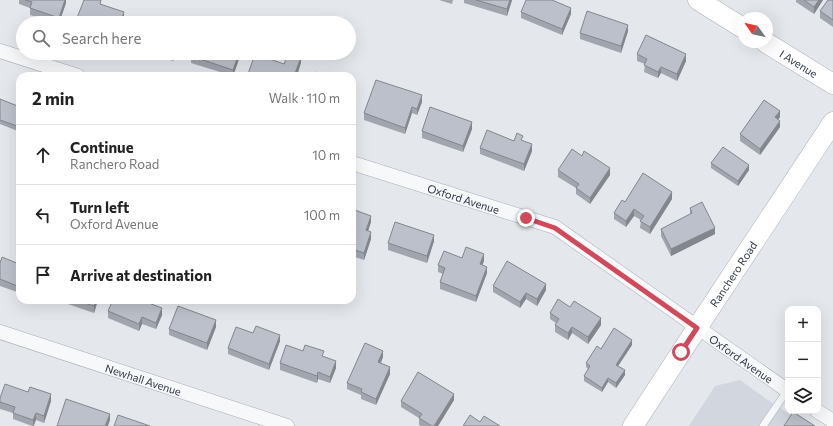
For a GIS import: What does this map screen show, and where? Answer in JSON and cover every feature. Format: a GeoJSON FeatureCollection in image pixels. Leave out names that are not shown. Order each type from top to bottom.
{"type":"FeatureCollection","features":[{"type":"Feature","properties":{"kind":"main road"},"geometry":{"type":"LineString","coordinates":[[698,0],[737,24]]}},
{"type":"Feature","properties":{"kind":"main road","name":"I Avenue"},"geometry":{"type":"LineString","coordinates":[[773,47],[833,84]]}},
{"type":"Feature","properties":{"kind":"main road","name":"Ranchero Road"},"geometry":{"type":"LineString","coordinates":[[633,426],[833,122]]}},
{"type":"Feature","properties":{"kind":"street"},"geometry":{"type":"LineString","coordinates":[[0,51],[16,56]]}},
{"type":"Feature","properties":{"kind":"street"},"geometry":{"type":"LineString","coordinates":[[28,60],[66,72]]}},
{"type":"Feature","properties":{"kind":"street","name":"Oxford Avenue"},"geometry":{"type":"LineString","coordinates":[[356,164],[555,228],[785,389]]}},
{"type":"Feature","properties":{"kind":"street","name":"Newhall Avenue"},"geometry":{"type":"LineString","coordinates":[[0,332],[287,426]]}},
{"type":"Feature","properties":{"kind":"street"},"geometry":{"type":"LineString","coordinates":[[821,414],[833,421]]}},
{"type":"Feature","properties":{"kind":"lane"},"geometry":{"type":"LineString","coordinates":[[764,426],[785,395]]}},
{"type":"Feature","properties":{"kind":"shaded area"},"geometry":{"type":"Polygon","coordinates":[[[740,380],[785,411],[785,414],[789,414],[807,426],[689,426],[715,386],[740,380]]]}},
{"type":"Feature","properties":{"kind":"building"},"geometry":{"type":"Polygon","coordinates":[[[25,0],[65,0],[60,16],[53,16],[30,8],[32,2],[25,0]]]}},
{"type":"Feature","properties":{"kind":"building"},"geometry":{"type":"Polygon","coordinates":[[[84,0],[101,0],[100,4],[124,12],[123,16],[78,16],[84,0]]]}},
{"type":"Feature","properties":{"kind":"building"},"geometry":{"type":"Polygon","coordinates":[[[476,0],[510,0],[507,9],[476,0]]]}},
{"type":"Feature","properties":{"kind":"building"},"geometry":{"type":"Polygon","coordinates":[[[526,0],[552,0],[571,8],[562,29],[521,12],[526,0]]]}},
{"type":"Feature","properties":{"kind":"building"},"geometry":{"type":"Polygon","coordinates":[[[804,0],[819,0],[814,7],[804,0]]]}},
{"type":"Feature","properties":{"kind":"building"},"geometry":{"type":"Polygon","coordinates":[[[828,0],[833,0],[833,20],[820,11],[828,0]]]}},
{"type":"Feature","properties":{"kind":"building"},"geometry":{"type":"Polygon","coordinates":[[[587,11],[628,25],[621,46],[580,33],[587,11]]]}},
{"type":"Feature","properties":{"kind":"building"},"geometry":{"type":"Polygon","coordinates":[[[646,35],[686,54],[677,74],[661,67],[658,72],[644,65],[647,59],[637,54],[646,35]]]}},
{"type":"Feature","properties":{"kind":"building"},"geometry":{"type":"Polygon","coordinates":[[[203,60],[237,60],[233,70],[203,60]]]}},
{"type":"Feature","properties":{"kind":"building"},"geometry":{"type":"Polygon","coordinates":[[[253,60],[272,60],[284,64],[285,60],[300,60],[295,72],[249,72],[253,60]]]}},
{"type":"Feature","properties":{"kind":"building"},"geometry":{"type":"Polygon","coordinates":[[[376,80],[422,95],[417,109],[412,107],[405,128],[364,113],[376,80]]]}},
{"type":"Feature","properties":{"kind":"building"},"geometry":{"type":"Polygon","coordinates":[[[0,99],[16,105],[16,126],[0,120],[0,99]]]}},
{"type":"Feature","properties":{"kind":"building"},"geometry":{"type":"Polygon","coordinates":[[[764,100],[780,111],[775,117],[780,121],[760,149],[740,134],[764,100]]]}},
{"type":"Feature","properties":{"kind":"building"},"geometry":{"type":"Polygon","coordinates":[[[430,107],[472,122],[463,146],[422,131],[430,107]]]}},
{"type":"Feature","properties":{"kind":"building"},"geometry":{"type":"Polygon","coordinates":[[[487,130],[514,141],[517,133],[523,136],[521,140],[532,144],[524,164],[480,148],[487,130]]]}},
{"type":"Feature","properties":{"kind":"building"},"geometry":{"type":"Polygon","coordinates":[[[723,147],[749,165],[738,181],[711,163],[723,147]]]}},
{"type":"Feature","properties":{"kind":"building"},"geometry":{"type":"Polygon","coordinates":[[[572,149],[582,156],[584,151],[610,168],[590,198],[576,188],[579,184],[558,170],[572,149]]]}},
{"type":"Feature","properties":{"kind":"building"},"geometry":{"type":"Polygon","coordinates":[[[643,173],[672,192],[650,227],[640,221],[644,216],[634,209],[626,221],[614,213],[622,200],[625,202],[643,173]]]}},
{"type":"Feature","properties":{"kind":"building"},"geometry":{"type":"Polygon","coordinates":[[[702,202],[715,228],[671,249],[661,229],[692,213],[690,208],[702,202]]]}},
{"type":"Feature","properties":{"kind":"building"},"geometry":{"type":"Polygon","coordinates":[[[356,210],[371,216],[366,230],[371,232],[364,253],[356,250],[356,210]]]}},
{"type":"Feature","properties":{"kind":"building"},"geometry":{"type":"Polygon","coordinates":[[[395,222],[434,235],[427,256],[388,243],[395,222]]]}},
{"type":"Feature","properties":{"kind":"building"},"geometry":{"type":"Polygon","coordinates":[[[466,247],[484,254],[480,264],[487,267],[476,296],[440,282],[445,268],[438,265],[444,251],[462,258],[466,247]]]}},
{"type":"Feature","properties":{"kind":"building"},"geometry":{"type":"Polygon","coordinates":[[[2,257],[16,263],[16,285],[0,279],[0,263],[2,257]]]}},
{"type":"Feature","properties":{"kind":"building"},"geometry":{"type":"Polygon","coordinates":[[[507,261],[546,284],[537,299],[526,293],[520,302],[493,286],[507,261]]]}},
{"type":"Feature","properties":{"kind":"building"},"geometry":{"type":"Polygon","coordinates":[[[558,299],[570,307],[574,301],[601,318],[588,337],[572,327],[568,333],[555,325],[559,319],[550,313],[558,299]]]}},
{"type":"Feature","properties":{"kind":"building"},"geometry":{"type":"Polygon","coordinates":[[[111,304],[151,304],[162,308],[156,323],[142,317],[139,324],[108,311],[111,304]]]}},
{"type":"Feature","properties":{"kind":"building"},"geometry":{"type":"Polygon","coordinates":[[[178,306],[216,320],[207,343],[169,329],[178,306]]]}},
{"type":"Feature","properties":{"kind":"building"},"geometry":{"type":"Polygon","coordinates":[[[256,326],[280,335],[269,364],[228,348],[236,327],[253,333],[256,326]]]}},
{"type":"Feature","properties":{"kind":"building"},"geometry":{"type":"Polygon","coordinates":[[[614,328],[632,340],[616,365],[625,370],[616,383],[608,378],[602,388],[584,376],[590,366],[586,363],[597,346],[601,349],[614,328]]]}},
{"type":"Feature","properties":{"kind":"building"},"geometry":{"type":"Polygon","coordinates":[[[365,343],[383,351],[378,362],[390,367],[376,399],[361,392],[362,389],[347,383],[365,343]]]}},
{"type":"Feature","properties":{"kind":"building"},"geometry":{"type":"Polygon","coordinates":[[[286,345],[303,351],[305,345],[324,351],[322,356],[336,361],[330,377],[318,372],[317,376],[280,363],[286,345]]]}},
{"type":"Feature","properties":{"kind":"building"},"geometry":{"type":"Polygon","coordinates":[[[418,372],[454,394],[434,426],[419,418],[422,414],[401,401],[418,372]]]}},
{"type":"Feature","properties":{"kind":"building"},"geometry":{"type":"Polygon","coordinates":[[[5,384],[28,392],[30,387],[51,394],[44,416],[36,413],[33,420],[13,413],[15,407],[0,402],[5,384]]]}},
{"type":"Feature","properties":{"kind":"building"},"geometry":{"type":"Polygon","coordinates":[[[66,399],[110,414],[105,426],[57,426],[66,399]]]}},
{"type":"Feature","properties":{"kind":"building"},"geometry":{"type":"Polygon","coordinates":[[[792,414],[796,414],[815,426],[784,426],[792,414]]]}},
{"type":"Feature","properties":{"kind":"building"},"geometry":{"type":"Polygon","coordinates":[[[118,415],[150,426],[114,426],[118,415]]]}},
{"type":"Feature","properties":{"kind":"building"},"geometry":{"type":"Polygon","coordinates":[[[470,415],[480,422],[484,416],[500,426],[463,426],[470,415]]]}},
{"type":"Feature","properties":{"kind":"route"},"geometry":{"type":"LineString","coordinates":[[526,218],[555,228],[697,328],[681,352]]}}]}
